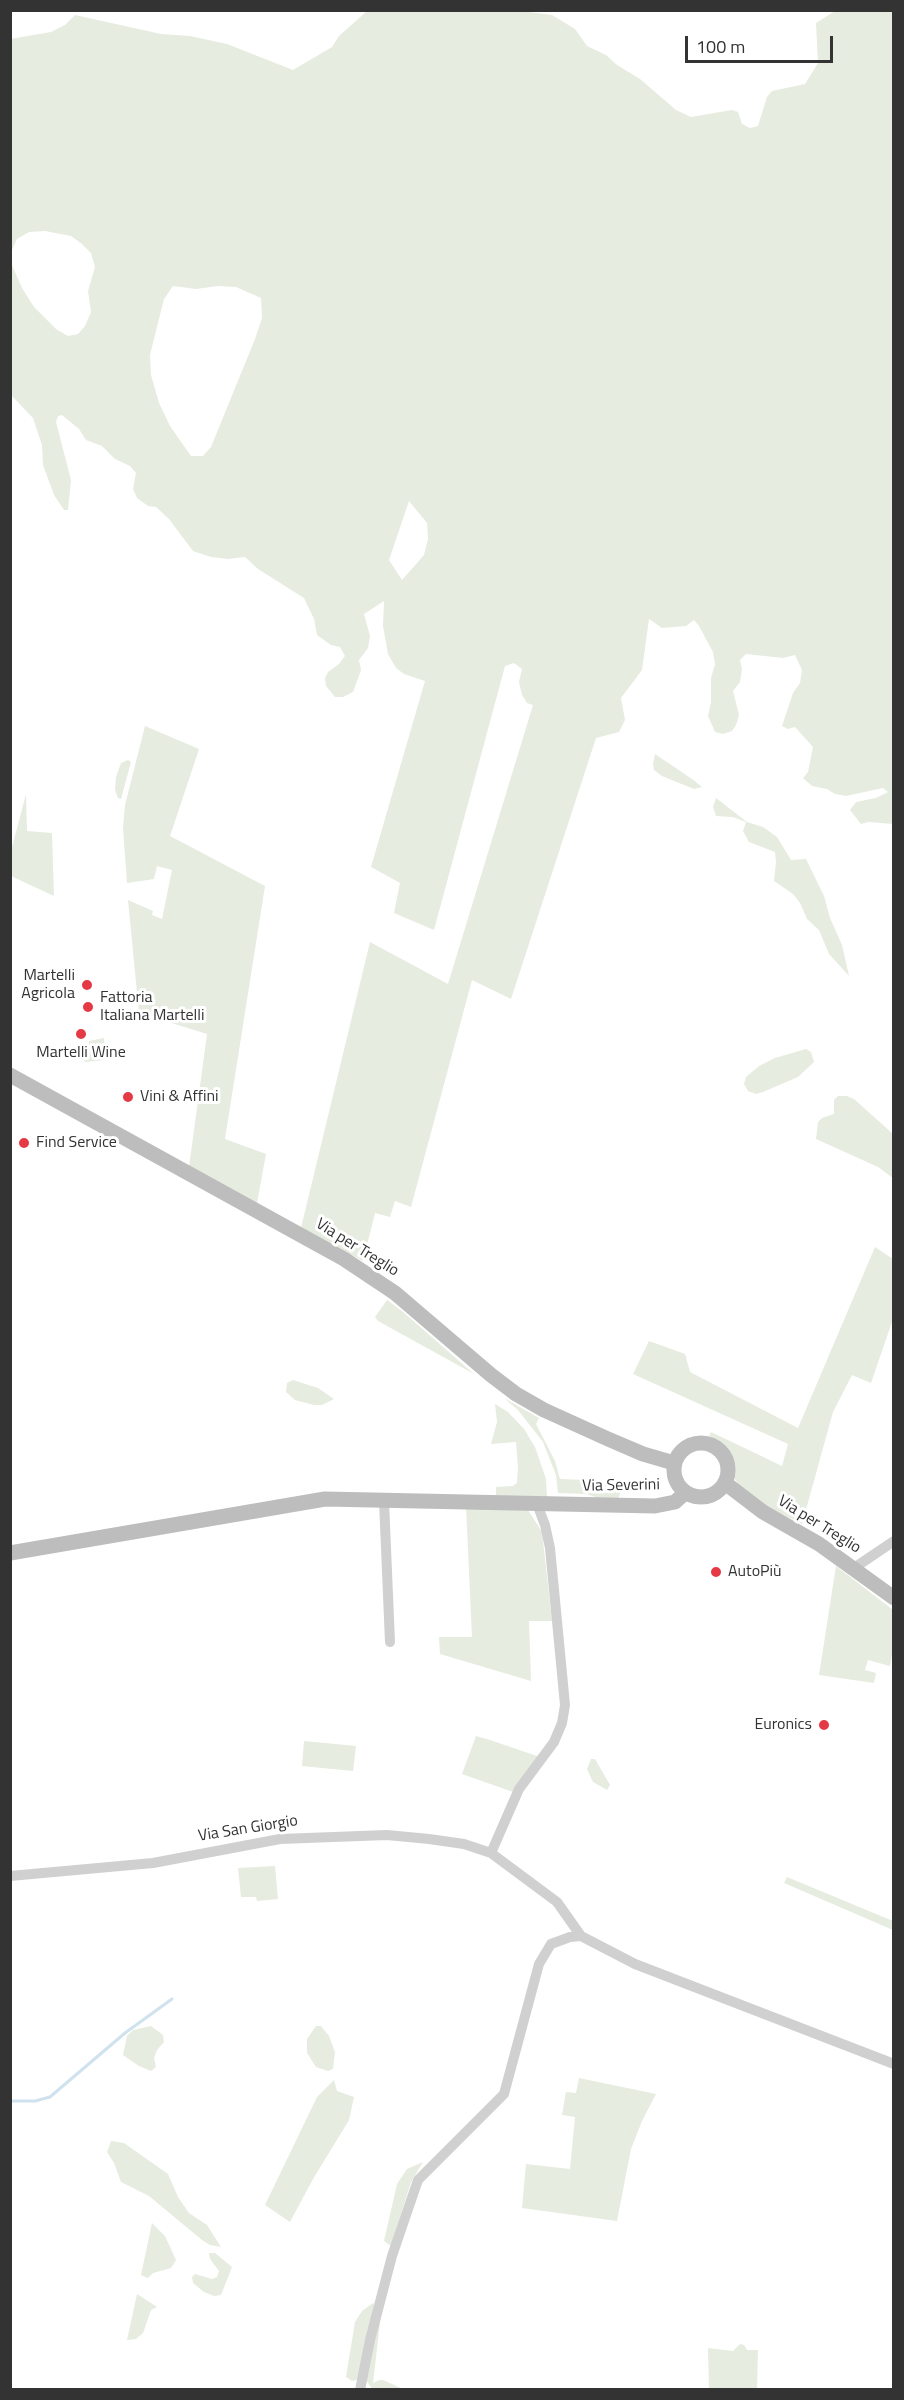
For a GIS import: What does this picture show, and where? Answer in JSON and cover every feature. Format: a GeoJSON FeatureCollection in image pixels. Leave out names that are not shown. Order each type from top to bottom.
{"type":"FeatureCollection","features":[{"type":"Feature","properties":{"kind":"main road","name":"Via per Treglio"},"geometry":{"type":"LineString","coordinates":[[10,1075],[344,1259],[394,1293],[516,1394],[544,1410],[608,1439],[643,1454],[674,1463]]}},
{"type":"Feature","properties":{"kind":"main road"},"geometry":{"type":"LineString","coordinates":[[698,1442],[707,1443],[721,1451],[726,1458],[728,1467],[725,1483],[720,1490],[710,1496],[698,1497],[685,1493],[676,1483],[674,1463],[683,1449],[698,1442]]}},
{"type":"Feature","properties":{"kind":"main road","name":"Via per Treglio"},"geometry":{"type":"LineString","coordinates":[[725,1483],[763,1512],[819,1544],[894,1598]]}},
{"type":"Feature","properties":{"kind":"main road","name":"Via Severini"},"geometry":{"type":"LineString","coordinates":[[537,1504],[666,1505],[675,1502],[685,1493]]}},
{"type":"Feature","properties":{"kind":"main road"},"geometry":{"type":"LineString","coordinates":[[10,1553],[325,1499],[537,1504]]}},
{"type":"Feature","properties":{"kind":"street"},"geometry":{"type":"LineString","coordinates":[[384,1501],[390,1642]]}},
{"type":"Feature","properties":{"kind":"street"},"geometry":{"type":"LineString","coordinates":[[491,1853],[519,1789],[554,1742],[562,1723],[565,1705],[550,1548],[537,1504]]}},
{"type":"Feature","properties":{"kind":"street"},"geometry":{"type":"LineString","coordinates":[[854,1568],[894,1541]]}},
{"type":"Feature","properties":{"kind":"street","name":"Via San Giorgio"},"geometry":{"type":"LineString","coordinates":[[10,1876],[153,1863],[280,1839],[387,1835],[464,1844],[491,1853],[557,1902],[581,1936]]}},
{"type":"Feature","properties":{"kind":"street"},"geometry":{"type":"LineString","coordinates":[[360,2390],[370,2340],[392,2256],[418,2180],[504,2094],[539,1964],[551,1944],[570,1937],[581,1936],[635,1964],[894,2064]]}},
{"type":"Feature","properties":{"kind":"shaded area"},"geometry":{"type":"Polygon","coordinates":[[[367,11],[521,11],[552,15],[575,29],[587,46],[606,55],[617,65],[640,79],[676,110],[691,117],[732,110],[738,112],[742,124],[750,128],[758,126],[767,97],[772,91],[805,84],[818,63],[816,23],[835,11],[893,11],[893,824],[868,822],[861,824],[850,810],[856,802],[876,798],[888,792],[883,788],[846,796],[812,786],[803,778],[808,772],[813,747],[795,727],[788,729],[782,726],[793,693],[800,683],[802,670],[795,655],[783,658],[746,654],[740,660],[742,669],[740,682],[733,691],[739,715],[732,731],[723,734],[715,732],[708,716],[711,702],[711,678],[715,664],[713,652],[699,626],[694,620],[686,626],[662,628],[649,619],[642,670],[621,698],[625,720],[619,732],[596,738],[511,999],[472,980],[411,1207],[395,1201],[390,1217],[375,1213],[363,1261],[301,1228],[370,942],[448,984],[533,705],[527,703],[522,695],[519,682],[522,669],[514,663],[505,666],[434,930],[394,913],[400,883],[371,867],[425,681],[404,674],[396,668],[388,654],[383,626],[384,601],[364,614],[370,636],[368,648],[359,660],[361,670],[353,692],[343,697],[335,697],[326,686],[325,678],[328,672],[345,656],[340,647],[331,645],[317,635],[314,619],[304,598],[258,569],[245,557],[228,559],[211,557],[193,551],[169,519],[156,507],[148,506],[137,498],[133,489],[136,473],[130,466],[115,459],[102,446],[86,440],[79,429],[62,415],[58,416],[56,422],[71,480],[68,510],[64,510],[54,495],[43,465],[42,445],[33,418],[11,395],[10,39],[51,32],[65,25],[75,15],[161,34],[190,36],[227,44],[293,70],[332,47],[339,36],[367,11]],[[45,231],[29,232],[17,239],[11,252],[11,263],[22,288],[34,307],[56,329],[68,336],[78,334],[85,326],[91,312],[88,291],[95,267],[91,253],[71,236],[45,231]],[[173,286],[164,299],[150,355],[151,375],[159,403],[170,426],[191,456],[203,456],[211,447],[255,339],[262,318],[261,298],[236,287],[218,286],[196,289],[173,286]],[[409,501],[389,560],[402,580],[424,555],[428,539],[427,523],[409,501]]]}},
{"type":"Feature","properties":{"kind":"shaded area"},"geometry":{"type":"Polygon","coordinates":[[[145,726],[199,749],[170,836],[265,886],[225,1139],[266,1154],[257,1203],[189,1167],[207,1034],[139,1013],[128,900],[153,911],[152,915],[162,919],[172,870],[157,866],[154,879],[127,883],[123,828],[125,805],[145,726]]]}},
{"type":"Feature","properties":{"kind":"shaded area"},"geometry":{"type":"Polygon","coordinates":[[[655,754],[702,787],[694,789],[662,776],[654,770],[655,754]]]}},
{"type":"Feature","properties":{"kind":"shaded area"},"geometry":{"type":"Polygon","coordinates":[[[128,760],[131,762],[121,799],[118,798],[115,790],[116,777],[121,763],[128,760]]]}},
{"type":"Feature","properties":{"kind":"shaded area"},"geometry":{"type":"Polygon","coordinates":[[[26,794],[27,831],[52,833],[54,896],[11,876],[11,851],[26,794]]]}},
{"type":"Feature","properties":{"kind":"shaded area"},"geometry":{"type":"Polygon","coordinates":[[[716,798],[747,822],[763,827],[777,837],[791,860],[806,859],[824,896],[830,918],[842,945],[849,976],[829,954],[819,930],[807,919],[793,894],[774,881],[775,852],[749,842],[743,831],[746,822],[733,817],[716,816],[713,807],[716,798]]]}},
{"type":"Feature","properties":{"kind":"shaded area"},"geometry":{"type":"Polygon","coordinates":[[[104,1038],[105,1060],[85,1062],[83,1054],[88,1051],[89,1041],[104,1038]]]}},
{"type":"Feature","properties":{"kind":"shaded area"},"geometry":{"type":"Polygon","coordinates":[[[806,1049],[811,1052],[814,1062],[798,1077],[756,1094],[748,1091],[744,1084],[746,1077],[759,1066],[775,1058],[806,1049]]]}},
{"type":"Feature","properties":{"kind":"shaded area"},"geometry":{"type":"Polygon","coordinates":[[[838,1096],[854,1099],[893,1134],[893,1178],[878,1167],[816,1139],[818,1122],[834,1114],[834,1100],[838,1096]]]}},
{"type":"Feature","properties":{"kind":"shaded area"},"geometry":{"type":"Polygon","coordinates":[[[875,1247],[893,1259],[893,1319],[871,1383],[852,1375],[833,1412],[802,1524],[747,1497],[734,1478],[732,1457],[727,1448],[709,1436],[711,1432],[782,1466],[788,1444],[633,1374],[649,1341],[685,1354],[690,1372],[798,1428],[875,1247]]]}},
{"type":"Feature","properties":{"kind":"shaded area"},"geometry":{"type":"Polygon","coordinates":[[[387,1300],[474,1374],[378,1321],[375,1317],[387,1300]]]}},
{"type":"Feature","properties":{"kind":"shaded area"},"geometry":{"type":"Polygon","coordinates":[[[293,1380],[318,1388],[334,1399],[322,1405],[295,1400],[286,1392],[287,1383],[293,1380]]]}},
{"type":"Feature","properties":{"kind":"shaded area"},"geometry":{"type":"Polygon","coordinates":[[[504,1398],[539,1418],[536,1424],[555,1461],[560,1479],[619,1485],[622,1489],[618,1499],[601,1499],[587,1494],[558,1493],[556,1475],[543,1442],[518,1410],[504,1398]]]}},
{"type":"Feature","properties":{"kind":"shaded area"},"geometry":{"type":"Polygon","coordinates":[[[495,1404],[508,1412],[524,1429],[535,1447],[546,1479],[547,1497],[496,1501],[496,1487],[513,1486],[517,1483],[518,1467],[516,1442],[491,1444],[497,1422],[495,1404]]]}},
{"type":"Feature","properties":{"kind":"shaded area"},"geometry":{"type":"Polygon","coordinates":[[[466,1506],[528,1510],[542,1532],[552,1621],[529,1621],[531,1681],[440,1654],[439,1637],[472,1637],[466,1506]]]}},
{"type":"Feature","properties":{"kind":"shaded area"},"geometry":{"type":"Polygon","coordinates":[[[836,1566],[893,1610],[893,1649],[890,1666],[868,1660],[865,1670],[876,1673],[874,1683],[819,1675],[836,1566]]]}},
{"type":"Feature","properties":{"kind":"shaded area"},"geometry":{"type":"Polygon","coordinates":[[[476,1736],[540,1757],[513,1792],[462,1774],[476,1736]]]}},
{"type":"Feature","properties":{"kind":"shaded area"},"geometry":{"type":"Polygon","coordinates":[[[304,1741],[356,1746],[353,1771],[302,1766],[304,1741]]]}},
{"type":"Feature","properties":{"kind":"shaded area"},"geometry":{"type":"Polygon","coordinates":[[[591,1759],[595,1759],[610,1785],[607,1790],[593,1782],[587,1769],[591,1759]]]}},
{"type":"Feature","properties":{"kind":"shaded area"},"geometry":{"type":"Polygon","coordinates":[[[275,1866],[278,1899],[257,1901],[256,1897],[241,1897],[238,1868],[275,1866]]]}},
{"type":"Feature","properties":{"kind":"shaded area"},"geometry":{"type":"Polygon","coordinates":[[[787,1877],[893,1921],[893,1930],[784,1883],[787,1877]]]}},
{"type":"Feature","properties":{"kind":"shaded area"},"geometry":{"type":"Polygon","coordinates":[[[151,2026],[163,2035],[164,2042],[157,2050],[154,2058],[156,2067],[151,2071],[123,2055],[127,2036],[133,2030],[151,2026]]]}},
{"type":"Feature","properties":{"kind":"shaded area"},"geometry":{"type":"Polygon","coordinates":[[[316,2026],[321,2026],[329,2036],[335,2052],[333,2069],[328,2071],[316,2067],[307,2053],[307,2039],[316,2026]]]}},
{"type":"Feature","properties":{"kind":"shaded area"},"geometry":{"type":"Polygon","coordinates":[[[579,2078],[656,2094],[631,2149],[617,2221],[522,2208],[526,2164],[570,2169],[575,2117],[562,2115],[566,2092],[576,2093],[579,2078]]]}},
{"type":"Feature","properties":{"kind":"shaded area"},"geometry":{"type":"Polygon","coordinates":[[[334,2080],[337,2091],[354,2097],[349,2120],[290,2222],[265,2205],[317,2097],[334,2080]]]}},
{"type":"Feature","properties":{"kind":"shaded area"},"geometry":{"type":"Polygon","coordinates":[[[111,2141],[124,2143],[168,2174],[178,2197],[189,2213],[207,2225],[221,2247],[210,2245],[202,2240],[149,2196],[121,2182],[107,2152],[111,2141]]]}},
{"type":"Feature","properties":{"kind":"shaded area"},"geometry":{"type":"Polygon","coordinates":[[[423,2162],[411,2182],[391,2246],[384,2241],[397,2184],[407,2169],[423,2162]]]}},
{"type":"Feature","properties":{"kind":"shaded area"},"geometry":{"type":"Polygon","coordinates":[[[152,2223],[165,2236],[176,2260],[171,2268],[153,2273],[148,2278],[141,2275],[152,2223]]]}},
{"type":"Feature","properties":{"kind":"shaded area"},"geometry":{"type":"Polygon","coordinates":[[[209,2253],[215,2253],[232,2267],[221,2295],[214,2296],[204,2292],[193,2283],[192,2277],[195,2274],[212,2279],[217,2277],[219,2271],[210,2259],[209,2253]]]}},
{"type":"Feature","properties":{"kind":"shaded area"},"geometry":{"type":"Polygon","coordinates":[[[137,2294],[157,2307],[151,2310],[143,2333],[136,2339],[127,2340],[137,2294]]]}},
{"type":"Feature","properties":{"kind":"shaded area"},"geometry":{"type":"Polygon","coordinates":[[[373,2303],[381,2314],[373,2383],[383,2380],[403,2389],[372,2389],[365,2378],[352,2381],[346,2377],[355,2322],[362,2311],[373,2303]]]}},
{"type":"Feature","properties":{"kind":"shaded area"},"geometry":{"type":"Polygon","coordinates":[[[740,2344],[744,2345],[747,2350],[758,2350],[757,2389],[709,2389],[708,2348],[733,2351],[740,2344]]]}},
{"type":"Feature","properties":{"kind":"waterway"},"geometry":{"type":"LineString","coordinates":[[10,2101],[35,2101],[50,2097],[125,2033],[172,1999]]}},
{"type":"Feature","properties":{"kind":"place","name":"Martelli Agricola"},"geometry":{"type":"Point","coordinates":[87,985]}},
{"type":"Feature","properties":{"kind":"place","name":"Fattoria Italiana Martelli"},"geometry":{"type":"Point","coordinates":[88,1007]}},
{"type":"Feature","properties":{"kind":"place","name":"Martelli Wine"},"geometry":{"type":"Point","coordinates":[81,1034]}},
{"type":"Feature","properties":{"kind":"place","name":"Vini & Affini"},"geometry":{"type":"Point","coordinates":[128,1097]}},
{"type":"Feature","properties":{"kind":"place","name":"Find Service"},"geometry":{"type":"Point","coordinates":[24,1143]}},
{"type":"Feature","properties":{"kind":"place","name":"AutoPiù"},"geometry":{"type":"Point","coordinates":[716,1572]}},
{"type":"Feature","properties":{"kind":"place","name":"Euronics"},"geometry":{"type":"Point","coordinates":[824,1725]}}]}
